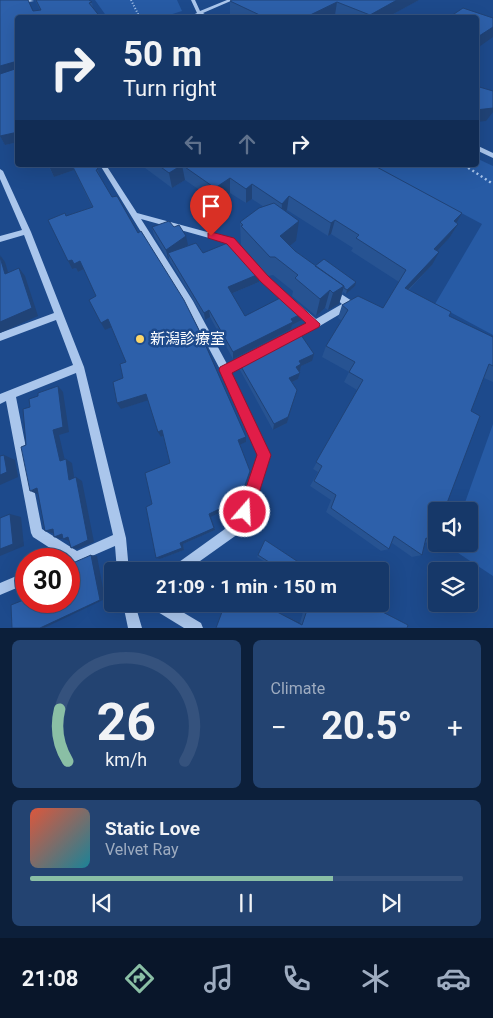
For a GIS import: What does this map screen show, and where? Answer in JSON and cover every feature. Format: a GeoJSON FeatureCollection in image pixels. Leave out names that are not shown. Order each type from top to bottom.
{"type":"FeatureCollection","features":[{"type":"Feature","properties":{"kind":"street"},"geometry":{"type":"LineString","coordinates":[[193,0],[199,13],[203,15]]}},
{"type":"Feature","properties":{"kind":"street"},"geometry":{"type":"LineString","coordinates":[[195,15],[232,0]]}},
{"type":"Feature","properties":{"kind":"street"},"geometry":{"type":"LineString","coordinates":[[0,6],[32,1],[36,9]]}},
{"type":"Feature","properties":{"kind":"street"},"geometry":{"type":"LineString","coordinates":[[479,149],[493,156]]}},
{"type":"Feature","properties":{"kind":"street"},"geometry":{"type":"LineString","coordinates":[[104,167],[190,304],[225,370],[264,455],[241,525],[189,562]]}},
{"type":"Feature","properties":{"kind":"street"},"geometry":{"type":"LineString","coordinates":[[0,171],[28,232],[79,367],[120,538],[122,562]]}},
{"type":"Feature","properties":{"kind":"street"},"geometry":{"type":"LineString","coordinates":[[136,215],[230,241],[264,279],[315,324]]}},
{"type":"Feature","properties":{"kind":"street"},"geometry":{"type":"LineString","coordinates":[[0,239],[28,232]]}},
{"type":"Feature","properties":{"kind":"street"},"geometry":{"type":"LineString","coordinates":[[225,370],[315,324],[349,304],[325,286]]}},
{"type":"Feature","properties":{"kind":"street"},"geometry":{"type":"LineString","coordinates":[[0,337],[59,315]]}},
{"type":"Feature","properties":{"kind":"street"},"geometry":{"type":"LineString","coordinates":[[58,548],[37,533],[5,396],[79,367]]}},
{"type":"Feature","properties":{"kind":"street"},"geometry":{"type":"LineString","coordinates":[[80,555],[120,538]]}},
{"type":"Feature","properties":{"kind":"street"},"geometry":{"type":"LineString","coordinates":[[0,589],[15,583]]}},
{"type":"Feature","properties":{"kind":"street"},"geometry":{"type":"LineString","coordinates":[[131,612],[135,628]]}},
{"type":"Feature","properties":{"kind":"street"},"geometry":{"type":"LineString","coordinates":[[171,612],[196,628]]}},
{"type":"Feature","properties":{"kind":"path"},"geometry":{"type":"LineString","coordinates":[[131,0],[138,15]]}},
{"type":"Feature","properties":{"kind":"path"},"geometry":{"type":"LineString","coordinates":[[467,167],[493,184]]}},
{"type":"Feature","properties":{"kind":"shaded area"},"geometry":{"type":"Polygon","coordinates":[[[95,0],[177,0],[182,11],[169,15],[106,15],[95,0]]]}},
{"type":"Feature","properties":{"kind":"shaded area"},"geometry":{"type":"Polygon","coordinates":[[[479,159],[493,166],[493,335],[435,304],[482,224],[375,167],[479,167],[479,159]]]}},
{"type":"Feature","properties":{"kind":"shaded area"},"geometry":{"type":"Polygon","coordinates":[[[493,424],[493,576],[478,566],[478,562],[472,562],[457,552],[478,552],[478,502],[465,502],[493,424]]]}},
{"type":"Feature","properties":{"kind":"building"},"geometry":{"type":"Polygon","coordinates":[[[0,0],[28,0],[33,11],[41,10],[36,0],[89,0],[92,2],[89,3],[99,15],[15,15],[15,62],[0,66],[0,0]]]}},
{"type":"Feature","properties":{"kind":"building"},"geometry":{"type":"Polygon","coordinates":[[[397,0],[370,15],[337,2],[310,15],[260,15],[230,1],[397,0]]]}},
{"type":"Feature","properties":{"kind":"building"},"geometry":{"type":"Polygon","coordinates":[[[463,8],[493,18],[493,27],[479,36],[479,15],[452,15],[463,8]]]}},
{"type":"Feature","properties":{"kind":"building"},"geometry":{"type":"Polygon","coordinates":[[[15,69],[15,133],[0,136],[0,74],[15,69]]]}},
{"type":"Feature","properties":{"kind":"building"},"geometry":{"type":"Polygon","coordinates":[[[479,87],[493,91],[493,108],[479,110],[479,87]]]}},
{"type":"Feature","properties":{"kind":"building"},"geometry":{"type":"Polygon","coordinates":[[[73,167],[96,167],[98,169],[96,170],[112,197],[117,196],[138,233],[141,231],[184,300],[246,437],[238,440],[250,471],[240,499],[209,514],[214,528],[180,543],[182,548],[156,558],[146,507],[152,504],[145,473],[170,463],[162,430],[158,432],[146,394],[117,403],[113,382],[123,378],[120,364],[126,362],[108,319],[101,323],[89,300],[96,296],[80,261],[74,264],[72,260],[68,261],[48,220],[65,213],[66,216],[93,207],[73,167]]]}},
{"type":"Feature","properties":{"kind":"building"},"geometry":{"type":"Polygon","coordinates":[[[161,167],[179,167],[169,173],[161,167]]]}},
{"type":"Feature","properties":{"kind":"building"},"geometry":{"type":"Polygon","coordinates":[[[185,167],[377,167],[462,213],[454,221],[458,224],[434,249],[439,252],[405,288],[451,312],[449,316],[493,337],[493,366],[489,364],[471,411],[480,416],[447,502],[428,502],[428,539],[426,538],[422,555],[394,536],[389,549],[331,508],[336,495],[314,481],[322,466],[316,462],[363,380],[349,372],[355,362],[326,346],[348,310],[342,305],[358,296],[383,308],[406,270],[356,238],[359,235],[335,220],[331,223],[289,196],[282,204],[252,184],[246,189],[230,178],[215,188],[185,167]]]}},
{"type":"Feature","properties":{"kind":"building"},"geometry":{"type":"Polygon","coordinates":[[[274,203],[299,221],[280,236],[295,251],[344,286],[333,293],[330,290],[320,299],[295,278],[298,275],[275,257],[270,257],[241,226],[243,225],[240,222],[259,208],[274,203]]]}},
{"type":"Feature","properties":{"kind":"building"},"geometry":{"type":"Polygon","coordinates":[[[169,221],[174,227],[179,225],[186,236],[166,250],[152,227],[169,221]]]}},
{"type":"Feature","properties":{"kind":"building"},"geometry":{"type":"Polygon","coordinates":[[[230,242],[259,274],[228,287],[245,316],[284,296],[303,313],[291,319],[293,322],[233,352],[209,310],[204,313],[168,253],[196,243],[203,253],[230,242]]]}},
{"type":"Feature","properties":{"kind":"building"},"geometry":{"type":"Polygon","coordinates":[[[0,257],[5,274],[19,268],[32,308],[0,322],[0,257]]]}},
{"type":"Feature","properties":{"kind":"building"},"geometry":{"type":"Polygon","coordinates":[[[324,259],[356,282],[347,290],[344,288],[344,286],[315,266],[324,259]]]}},
{"type":"Feature","properties":{"kind":"building"},"geometry":{"type":"Polygon","coordinates":[[[299,332],[314,354],[299,361],[301,364],[296,367],[300,373],[289,378],[297,390],[288,417],[274,424],[239,363],[299,332]]]}},
{"type":"Feature","properties":{"kind":"building"},"geometry":{"type":"Polygon","coordinates":[[[58,386],[63,427],[53,430],[60,461],[66,459],[69,480],[76,477],[88,540],[71,548],[68,537],[63,539],[62,534],[54,537],[53,529],[45,531],[37,488],[30,491],[21,447],[26,445],[23,409],[30,407],[29,399],[38,396],[38,393],[58,386]]]}},
{"type":"Feature","properties":{"kind":"building"},"geometry":{"type":"Polygon","coordinates":[[[4,455],[7,472],[0,475],[0,456],[4,455]]]}},
{"type":"Feature","properties":{"kind":"building"},"geometry":{"type":"Polygon","coordinates":[[[10,514],[13,544],[0,549],[0,518],[10,514]]]}},
{"type":"Feature","properties":{"kind":"building"},"geometry":{"type":"Polygon","coordinates":[[[265,540],[298,562],[269,562],[258,555],[265,540]]]}},
{"type":"Feature","properties":{"kind":"building"},"geometry":{"type":"Polygon","coordinates":[[[91,555],[100,600],[80,609],[80,560],[91,555]]]}},
{"type":"Feature","properties":{"kind":"building"},"geometry":{"type":"Polygon","coordinates":[[[15,603],[15,613],[72,613],[40,628],[12,628],[11,605],[15,603]]]}},
{"type":"Feature","properties":{"kind":"building"},"geometry":{"type":"Polygon","coordinates":[[[222,612],[277,612],[302,625],[306,612],[383,612],[408,625],[407,628],[216,628],[222,612]]]}},
{"type":"Feature","properties":{"kind":"place","name":"新潟診療室"},"geometry":{"type":"Point","coordinates":[140,339]}},
{"type":"Feature","properties":{"kind":"route"},"geometry":{"type":"LineString","coordinates":[[211,236],[230,241],[264,279],[315,324],[225,370],[264,455],[245,512]]}}]}
